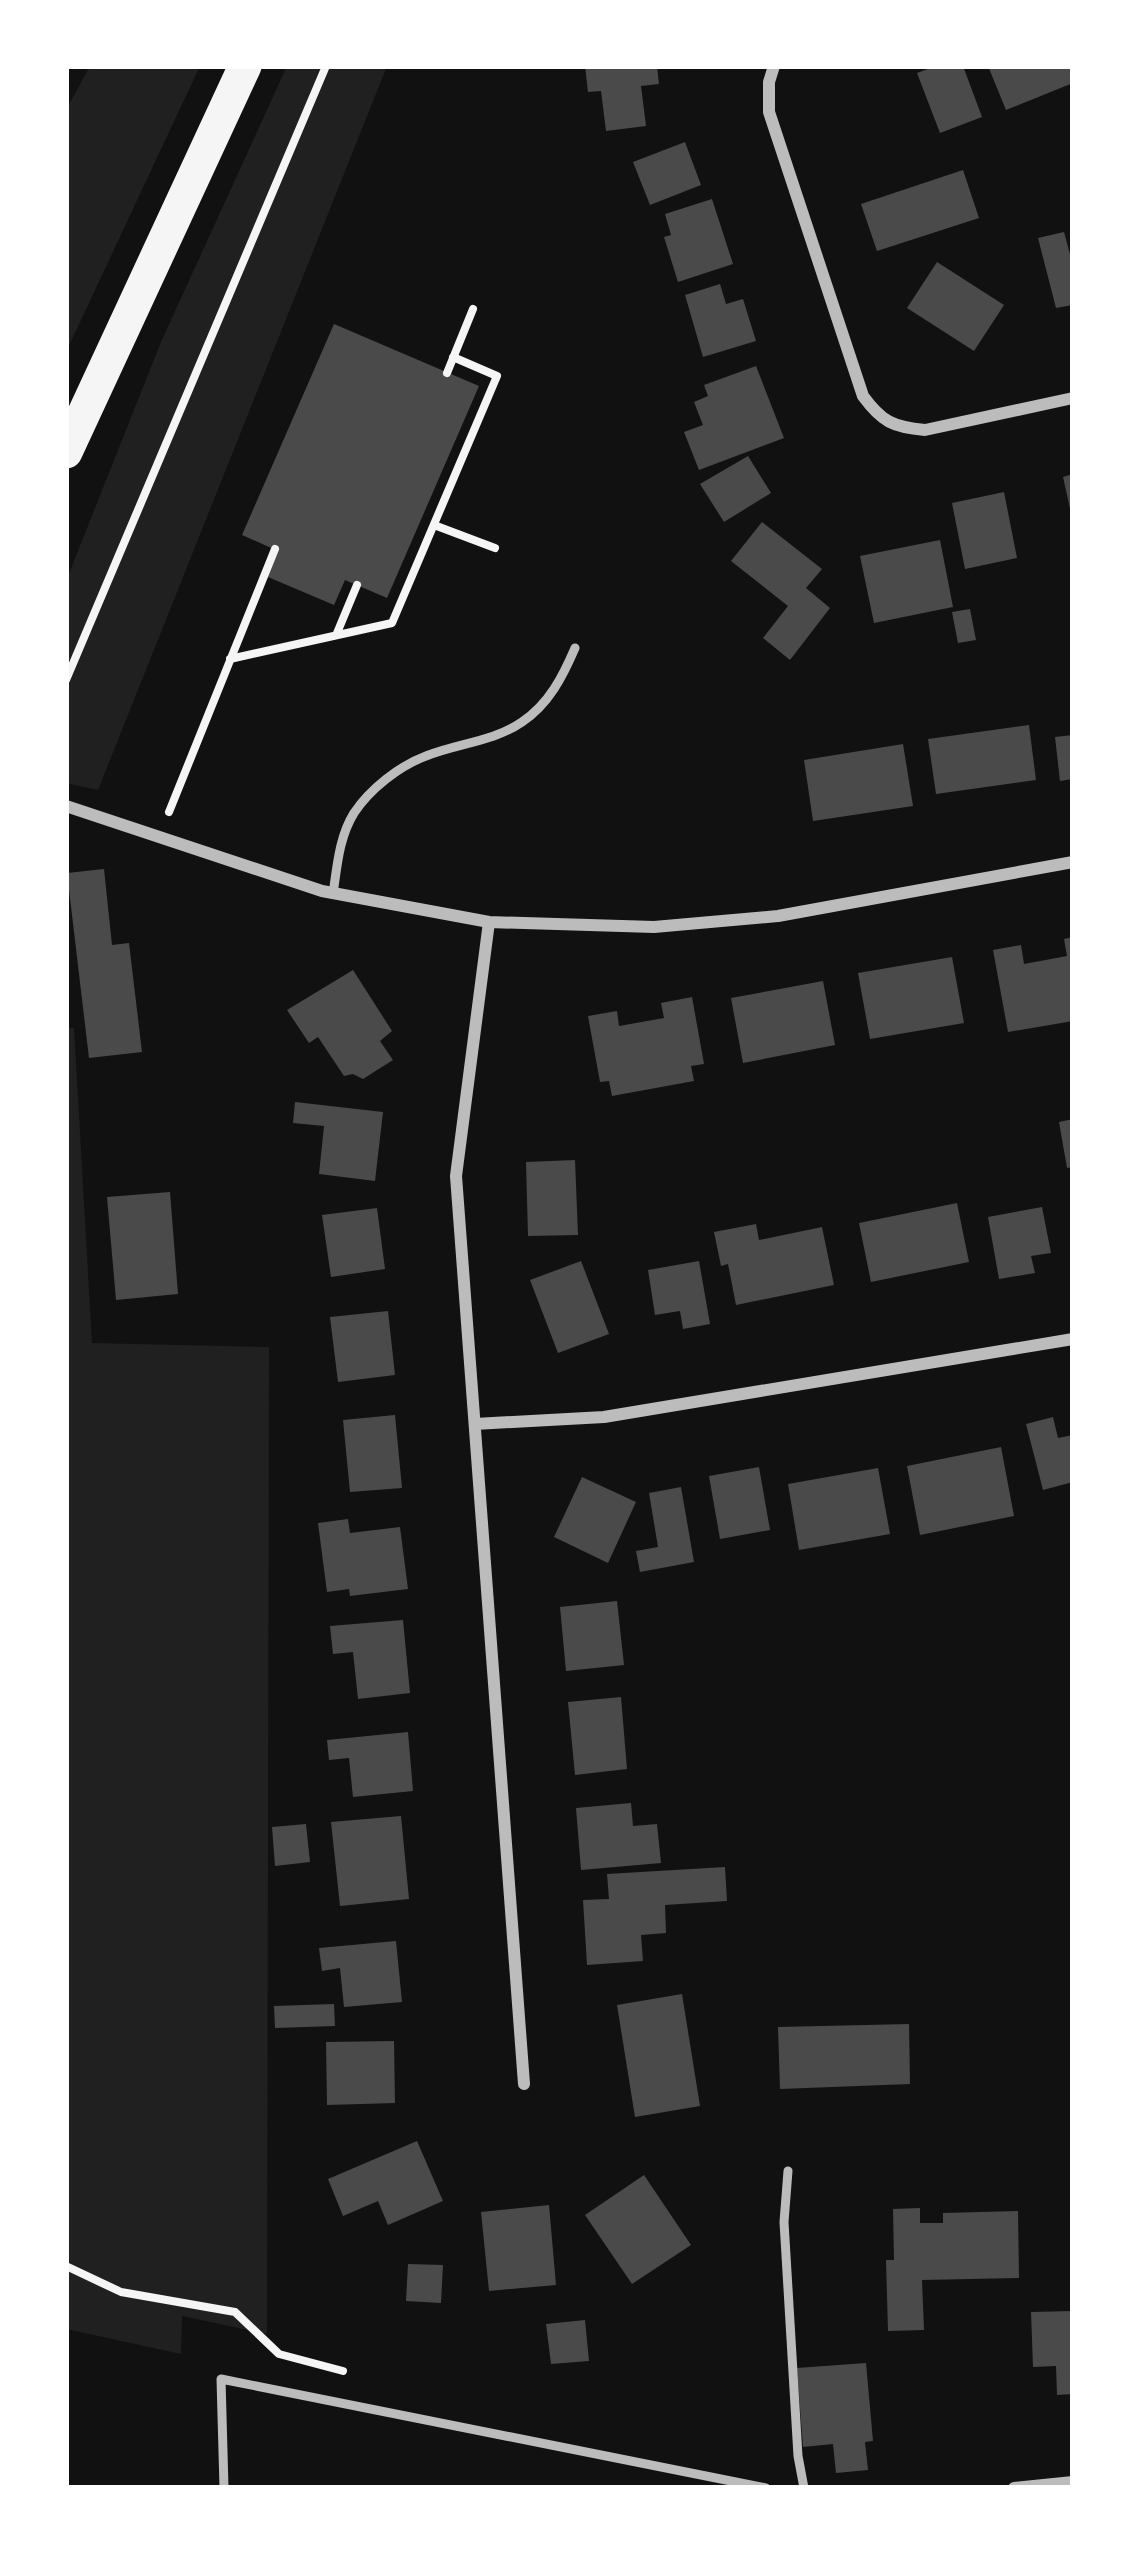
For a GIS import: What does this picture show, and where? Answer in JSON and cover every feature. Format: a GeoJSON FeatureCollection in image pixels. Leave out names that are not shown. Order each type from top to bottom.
{"type":"FeatureCollection","features":[{"type":"Feature","properties":{"kind":"highway"},"geometry":{"type":"LineString","coordinates":[[66,452],[245,66]]}},
{"type":"Feature","properties":{"kind":"street"},"geometry":{"type":"LineString","coordinates":[[774,66],[769,112],[863,396],[878,417],[902,428],[925,430],[1073,398]]}},
{"type":"Feature","properties":{"kind":"street"},"geometry":{"type":"LineString","coordinates":[[66,806],[333,894],[489,922],[654,927],[757,918],[1073,862]]}},
{"type":"Feature","properties":{"kind":"street"},"geometry":{"type":"LineString","coordinates":[[489,922],[455,1176],[524,2084]]}},
{"type":"Feature","properties":{"kind":"street"},"geometry":{"type":"LineString","coordinates":[[475,1424],[604,1417],[1073,1339]]}},
{"type":"Feature","properties":{"kind":"street"},"geometry":{"type":"LineString","coordinates":[[1014,2488],[1073,2482]]}},
{"type":"Feature","properties":{"kind":"lane"},"geometry":{"type":"LineString","coordinates":[[333,894],[341,843],[354,813],[382,781],[424,756],[485,740],[522,723],[548,700],[575,648]]}},
{"type":"Feature","properties":{"kind":"lane"},"geometry":{"type":"LineString","coordinates":[[788,2171],[784,2222],[804,2488]]}},
{"type":"Feature","properties":{"kind":"lane"},"geometry":{"type":"LineString","coordinates":[[224,2488],[221,2379],[766,2488]]}},
{"type":"Feature","properties":{"kind":"path"},"geometry":{"type":"LineString","coordinates":[[66,680],[326,66]]}},
{"type":"Feature","properties":{"kind":"path"},"geometry":{"type":"LineString","coordinates":[[447,373],[473,309]]}},
{"type":"Feature","properties":{"kind":"path"},"geometry":{"type":"LineString","coordinates":[[230,659],[392,623],[497,376],[453,357]]}},
{"type":"Feature","properties":{"kind":"path"},"geometry":{"type":"LineString","coordinates":[[434,525],[495,548]]}},
{"type":"Feature","properties":{"kind":"path"},"geometry":{"type":"LineString","coordinates":[[159,836],[274,549]]}},
{"type":"Feature","properties":{"kind":"path"},"geometry":{"type":"LineString","coordinates":[[336,635],[357,585]]}},
{"type":"Feature","properties":{"kind":"path"},"geometry":{"type":"LineString","coordinates":[[66,2266],[121,2292],[235,2312],[279,2354],[360,2376]]}},
{"type":"Feature","properties":{"kind":"shaded area"},"geometry":{"type":"Polygon","coordinates":[[[90,66],[200,66],[66,352],[66,110],[90,66]]]}},
{"type":"Feature","properties":{"kind":"shaded area"},"geometry":{"type":"Polygon","coordinates":[[[287,66],[387,66],[98,790],[66,783],[66,581],[161,342],[287,66]]]}},
{"type":"Feature","properties":{"kind":"shaded area"},"geometry":{"type":"Polygon","coordinates":[[[66,1028],[74,1028],[92,1343],[269,1347],[267,2334],[182,2316],[181,2354],[66,2329],[66,1028]]]}},
{"type":"Feature","properties":{"kind":"building"},"geometry":{"type":"Polygon","coordinates":[[[585,66],[657,66],[659,84],[641,86],[646,126],[606,131],[601,91],[588,92],[585,66]]]}},
{"type":"Feature","properties":{"kind":"building"},"geometry":{"type":"Polygon","coordinates":[[[936,66],[963,66],[982,117],[940,133],[917,73],[936,66]]]}},
{"type":"Feature","properties":{"kind":"building"},"geometry":{"type":"Polygon","coordinates":[[[988,66],[1073,66],[1073,83],[1006,110],[988,66]]]}},
{"type":"Feature","properties":{"kind":"building"},"geometry":{"type":"Polygon","coordinates":[[[685,142],[701,185],[650,205],[633,162],[685,142]]]}},
{"type":"Feature","properties":{"kind":"building"},"geometry":{"type":"Polygon","coordinates":[[[963,170],[979,218],[877,251],[861,204],[963,170]]]}},
{"type":"Feature","properties":{"kind":"building"},"geometry":{"type":"Polygon","coordinates":[[[712,199],[733,264],[678,282],[664,237],[671,235],[665,214],[712,199]]]}},
{"type":"Feature","properties":{"kind":"building"},"geometry":{"type":"Polygon","coordinates":[[[1064,232],[1073,257],[1073,305],[1056,308],[1038,238],[1064,232]]]}},
{"type":"Feature","properties":{"kind":"building"},"geometry":{"type":"Polygon","coordinates":[[[937,262],[1004,305],[974,351],[907,308],[937,262]]]}},
{"type":"Feature","properties":{"kind":"building"},"geometry":{"type":"Polygon","coordinates":[[[720,284],[726,304],[743,299],[756,341],[703,357],[685,295],[720,284]]]}},
{"type":"Feature","properties":{"kind":"building"},"geometry":{"type":"Polygon","coordinates":[[[334,324],[479,386],[387,598],[345,580],[334,605],[268,577],[278,551],[242,535],[334,324]]]}},
{"type":"Feature","properties":{"kind":"building"},"geometry":{"type":"Polygon","coordinates":[[[756,366],[784,438],[699,470],[684,432],[703,425],[694,402],[708,396],[704,385],[756,366]]]}},
{"type":"Feature","properties":{"kind":"building"},"geometry":{"type":"Polygon","coordinates":[[[748,456],[771,493],[724,522],[700,484],[748,456]]]}},
{"type":"Feature","properties":{"kind":"building"},"geometry":{"type":"Polygon","coordinates":[[[1073,474],[1073,512],[1071,513],[1063,477],[1073,474]]]}},
{"type":"Feature","properties":{"kind":"building"},"geometry":{"type":"Polygon","coordinates":[[[1004,492],[1017,558],[965,569],[952,503],[1004,492]]]}},
{"type":"Feature","properties":{"kind":"building"},"geometry":{"type":"Polygon","coordinates":[[[762,522],[822,569],[806,588],[830,608],[790,660],[763,638],[788,606],[731,561],[762,522]]]}},
{"type":"Feature","properties":{"kind":"building"},"geometry":{"type":"Polygon","coordinates":[[[940,540],[953,607],[874,623],[860,556],[940,540]]]}},
{"type":"Feature","properties":{"kind":"building"},"geometry":{"type":"Polygon","coordinates":[[[970,609],[976,640],[958,643],[952,612],[970,609]]]}},
{"type":"Feature","properties":{"kind":"building"},"geometry":{"type":"Polygon","coordinates":[[[1029,725],[1036,780],[936,794],[928,739],[1029,725]]]}},
{"type":"Feature","properties":{"kind":"building"},"geometry":{"type":"Polygon","coordinates":[[[1073,735],[1073,779],[1060,781],[1055,737],[1073,735]]]}},
{"type":"Feature","properties":{"kind":"building"},"geometry":{"type":"Polygon","coordinates":[[[903,744],[913,806],[813,821],[804,760],[903,744]]]}},
{"type":"Feature","properties":{"kind":"building"},"geometry":{"type":"Polygon","coordinates":[[[104,869],[112,945],[129,943],[142,1052],[89,1058],[67,873],[104,869]]]}},
{"type":"Feature","properties":{"kind":"building"},"geometry":{"type":"Polygon","coordinates":[[[1073,937],[1073,1021],[1008,1032],[993,950],[1021,945],[1024,964],[1067,956],[1064,939],[1073,937]]]}},
{"type":"Feature","properties":{"kind":"building"},"geometry":{"type":"Polygon","coordinates":[[[952,957],[964,1023],[870,1039],[858,973],[952,957]]]}},
{"type":"Feature","properties":{"kind":"building"},"geometry":{"type":"Polygon","coordinates":[[[353,970],[392,1031],[380,1041],[393,1060],[363,1079],[344,1076],[318,1037],[309,1043],[287,1010],[353,970]]]}},
{"type":"Feature","properties":{"kind":"building"},"geometry":{"type":"Polygon","coordinates":[[[823,981],[835,1045],[743,1063],[731,998],[823,981]]]}},
{"type":"Feature","properties":{"kind":"building"},"geometry":{"type":"Polygon","coordinates":[[[692,997],[704,1064],[691,1066],[694,1081],[612,1096],[609,1081],[600,1082],[588,1016],[617,1011],[619,1026],[664,1018],[661,1003],[692,997]]]}},
{"type":"Feature","properties":{"kind":"building"},"geometry":{"type":"Polygon","coordinates":[[[295,1102],[383,1112],[375,1181],[319,1174],[324,1126],[293,1123],[295,1102]]]}},
{"type":"Feature","properties":{"kind":"building"},"geometry":{"type":"Polygon","coordinates":[[[1073,1119],[1073,1167],[1067,1168],[1059,1122],[1073,1119]]]}},
{"type":"Feature","properties":{"kind":"building"},"geometry":{"type":"Polygon","coordinates":[[[575,1160],[578,1235],[528,1236],[526,1162],[575,1160]]]}},
{"type":"Feature","properties":{"kind":"building"},"geometry":{"type":"Polygon","coordinates":[[[170,1192],[178,1294],[116,1300],[107,1197],[170,1192]]]}},
{"type":"Feature","properties":{"kind":"building"},"geometry":{"type":"Polygon","coordinates":[[[957,1203],[969,1262],[871,1282],[859,1223],[957,1203]]]}},
{"type":"Feature","properties":{"kind":"building"},"geometry":{"type":"Polygon","coordinates":[[[1042,1207],[1051,1253],[1031,1256],[1035,1273],[999,1279],[988,1217],[1042,1207]]]}},
{"type":"Feature","properties":{"kind":"building"},"geometry":{"type":"Polygon","coordinates":[[[377,1208],[385,1269],[331,1277],[322,1215],[377,1208]]]}},
{"type":"Feature","properties":{"kind":"building"},"geometry":{"type":"Polygon","coordinates":[[[756,1224],[759,1240],[822,1227],[834,1285],[736,1305],[728,1264],[721,1266],[714,1232],[756,1224]]]}},
{"type":"Feature","properties":{"kind":"building"},"geometry":{"type":"Polygon","coordinates":[[[581,1261],[609,1334],[558,1353],[530,1280],[581,1261]]]}},
{"type":"Feature","properties":{"kind":"building"},"geometry":{"type":"Polygon","coordinates":[[[699,1261],[710,1324],[683,1329],[680,1311],[655,1315],[648,1270],[699,1261]]]}},
{"type":"Feature","properties":{"kind":"building"},"geometry":{"type":"Polygon","coordinates":[[[388,1311],[395,1375],[338,1382],[330,1317],[388,1311]]]}},
{"type":"Feature","properties":{"kind":"building"},"geometry":{"type":"Polygon","coordinates":[[[395,1415],[402,1488],[350,1492],[343,1420],[395,1415]]]}},
{"type":"Feature","properties":{"kind":"building"},"geometry":{"type":"Polygon","coordinates":[[[1053,1417],[1058,1438],[1073,1435],[1073,1482],[1043,1490],[1026,1424],[1053,1417]]]}},
{"type":"Feature","properties":{"kind":"building"},"geometry":{"type":"Polygon","coordinates":[[[1001,1447],[1014,1516],[920,1535],[907,1466],[1001,1447]]]}},
{"type":"Feature","properties":{"kind":"building"},"geometry":{"type":"Polygon","coordinates":[[[759,1467],[770,1530],[720,1539],[709,1476],[759,1467]]]}},
{"type":"Feature","properties":{"kind":"building"},"geometry":{"type":"Polygon","coordinates":[[[878,1468],[890,1534],[799,1550],[788,1484],[878,1468]]]}},
{"type":"Feature","properties":{"kind":"building"},"geometry":{"type":"Polygon","coordinates":[[[582,1477],[636,1502],[608,1563],[554,1537],[582,1477]]]}},
{"type":"Feature","properties":{"kind":"building"},"geometry":{"type":"Polygon","coordinates":[[[681,1487],[694,1562],[640,1572],[636,1551],[658,1547],[649,1493],[681,1487]]]}},
{"type":"Feature","properties":{"kind":"building"},"geometry":{"type":"Polygon","coordinates":[[[348,1519],[350,1533],[400,1527],[408,1589],[350,1596],[349,1589],[327,1592],[318,1523],[348,1519]]]}},
{"type":"Feature","properties":{"kind":"building"},"geometry":{"type":"Polygon","coordinates":[[[617,1601],[624,1665],[566,1671],[560,1607],[617,1601]]]}},
{"type":"Feature","properties":{"kind":"building"},"geometry":{"type":"Polygon","coordinates":[[[403,1620],[410,1693],[358,1699],[353,1652],[333,1654],[330,1626],[403,1620]]]}},
{"type":"Feature","properties":{"kind":"building"},"geometry":{"type":"Polygon","coordinates":[[[621,1697],[627,1769],[575,1775],[568,1702],[621,1697]]]}},
{"type":"Feature","properties":{"kind":"building"},"geometry":{"type":"Polygon","coordinates":[[[408,1732],[413,1791],[353,1797],[349,1758],[329,1760],[327,1740],[408,1732]]]}},
{"type":"Feature","properties":{"kind":"building"},"geometry":{"type":"Polygon","coordinates":[[[631,1803],[633,1826],[657,1824],[661,1863],[581,1870],[576,1808],[631,1803]]]}},
{"type":"Feature","properties":{"kind":"building"},"geometry":{"type":"Polygon","coordinates":[[[401,1816],[409,1899],[340,1906],[331,1822],[401,1816]]]}},
{"type":"Feature","properties":{"kind":"building"},"geometry":{"type":"Polygon","coordinates":[[[306,1824],[310,1862],[275,1866],[272,1827],[306,1824]]]}},
{"type":"Feature","properties":{"kind":"building"},"geometry":{"type":"Polygon","coordinates":[[[725,1867],[727,1901],[665,1905],[666,1933],[641,1935],[643,1961],[587,1965],[583,1900],[609,1899],[607,1874],[725,1867]]]}},
{"type":"Feature","properties":{"kind":"building"},"geometry":{"type":"Polygon","coordinates":[[[396,1941],[402,2002],[344,2007],[340,1968],[322,1971],[319,1948],[396,1941]]]}},
{"type":"Feature","properties":{"kind":"building"},"geometry":{"type":"Polygon","coordinates":[[[682,1994],[700,2106],[635,2117],[617,2005],[682,1994]]]}},
{"type":"Feature","properties":{"kind":"building"},"geometry":{"type":"Polygon","coordinates":[[[334,2004],[335,2026],[275,2028],[274,2006],[334,2004]]]}},
{"type":"Feature","properties":{"kind":"building"},"geometry":{"type":"Polygon","coordinates":[[[909,2024],[910,2084],[780,2089],[778,2027],[909,2024]]]}},
{"type":"Feature","properties":{"kind":"building"},"geometry":{"type":"Polygon","coordinates":[[[394,2041],[395,2103],[327,2105],[326,2042],[394,2041]]]}},
{"type":"Feature","properties":{"kind":"building"},"geometry":{"type":"Polygon","coordinates":[[[417,2141],[443,2201],[388,2225],[378,2201],[343,2216],[328,2179],[417,2141]]]}},
{"type":"Feature","properties":{"kind":"building"},"geometry":{"type":"Polygon","coordinates":[[[644,2175],[691,2245],[632,2284],[585,2215],[644,2175]]]}},
{"type":"Feature","properties":{"kind":"building"},"geometry":{"type":"Polygon","coordinates":[[[549,2205],[556,2285],[489,2291],[481,2212],[549,2205]]]}},
{"type":"Feature","properties":{"kind":"building"},"geometry":{"type":"Polygon","coordinates":[[[920,2208],[920,2223],[943,2223],[943,2213],[1018,2211],[1019,2278],[922,2280],[924,2330],[888,2331],[886,2260],[894,2260],[893,2209],[920,2208]]]}},
{"type":"Feature","properties":{"kind":"building"},"geometry":{"type":"Polygon","coordinates":[[[408,2264],[443,2265],[441,2303],[406,2301],[408,2264]]]}},
{"type":"Feature","properties":{"kind":"building"},"geometry":{"type":"Polygon","coordinates":[[[1073,2311],[1073,2394],[1057,2395],[1056,2366],[1033,2367],[1031,2312],[1073,2311]]]}},
{"type":"Feature","properties":{"kind":"building"},"geometry":{"type":"Polygon","coordinates":[[[585,2320],[589,2361],[551,2364],[546,2324],[585,2320]]]}},
{"type":"Feature","properties":{"kind":"building"},"geometry":{"type":"Polygon","coordinates":[[[866,2363],[873,2441],[865,2442],[868,2470],[836,2473],[833,2444],[803,2447],[797,2368],[866,2363]]]}}]}
